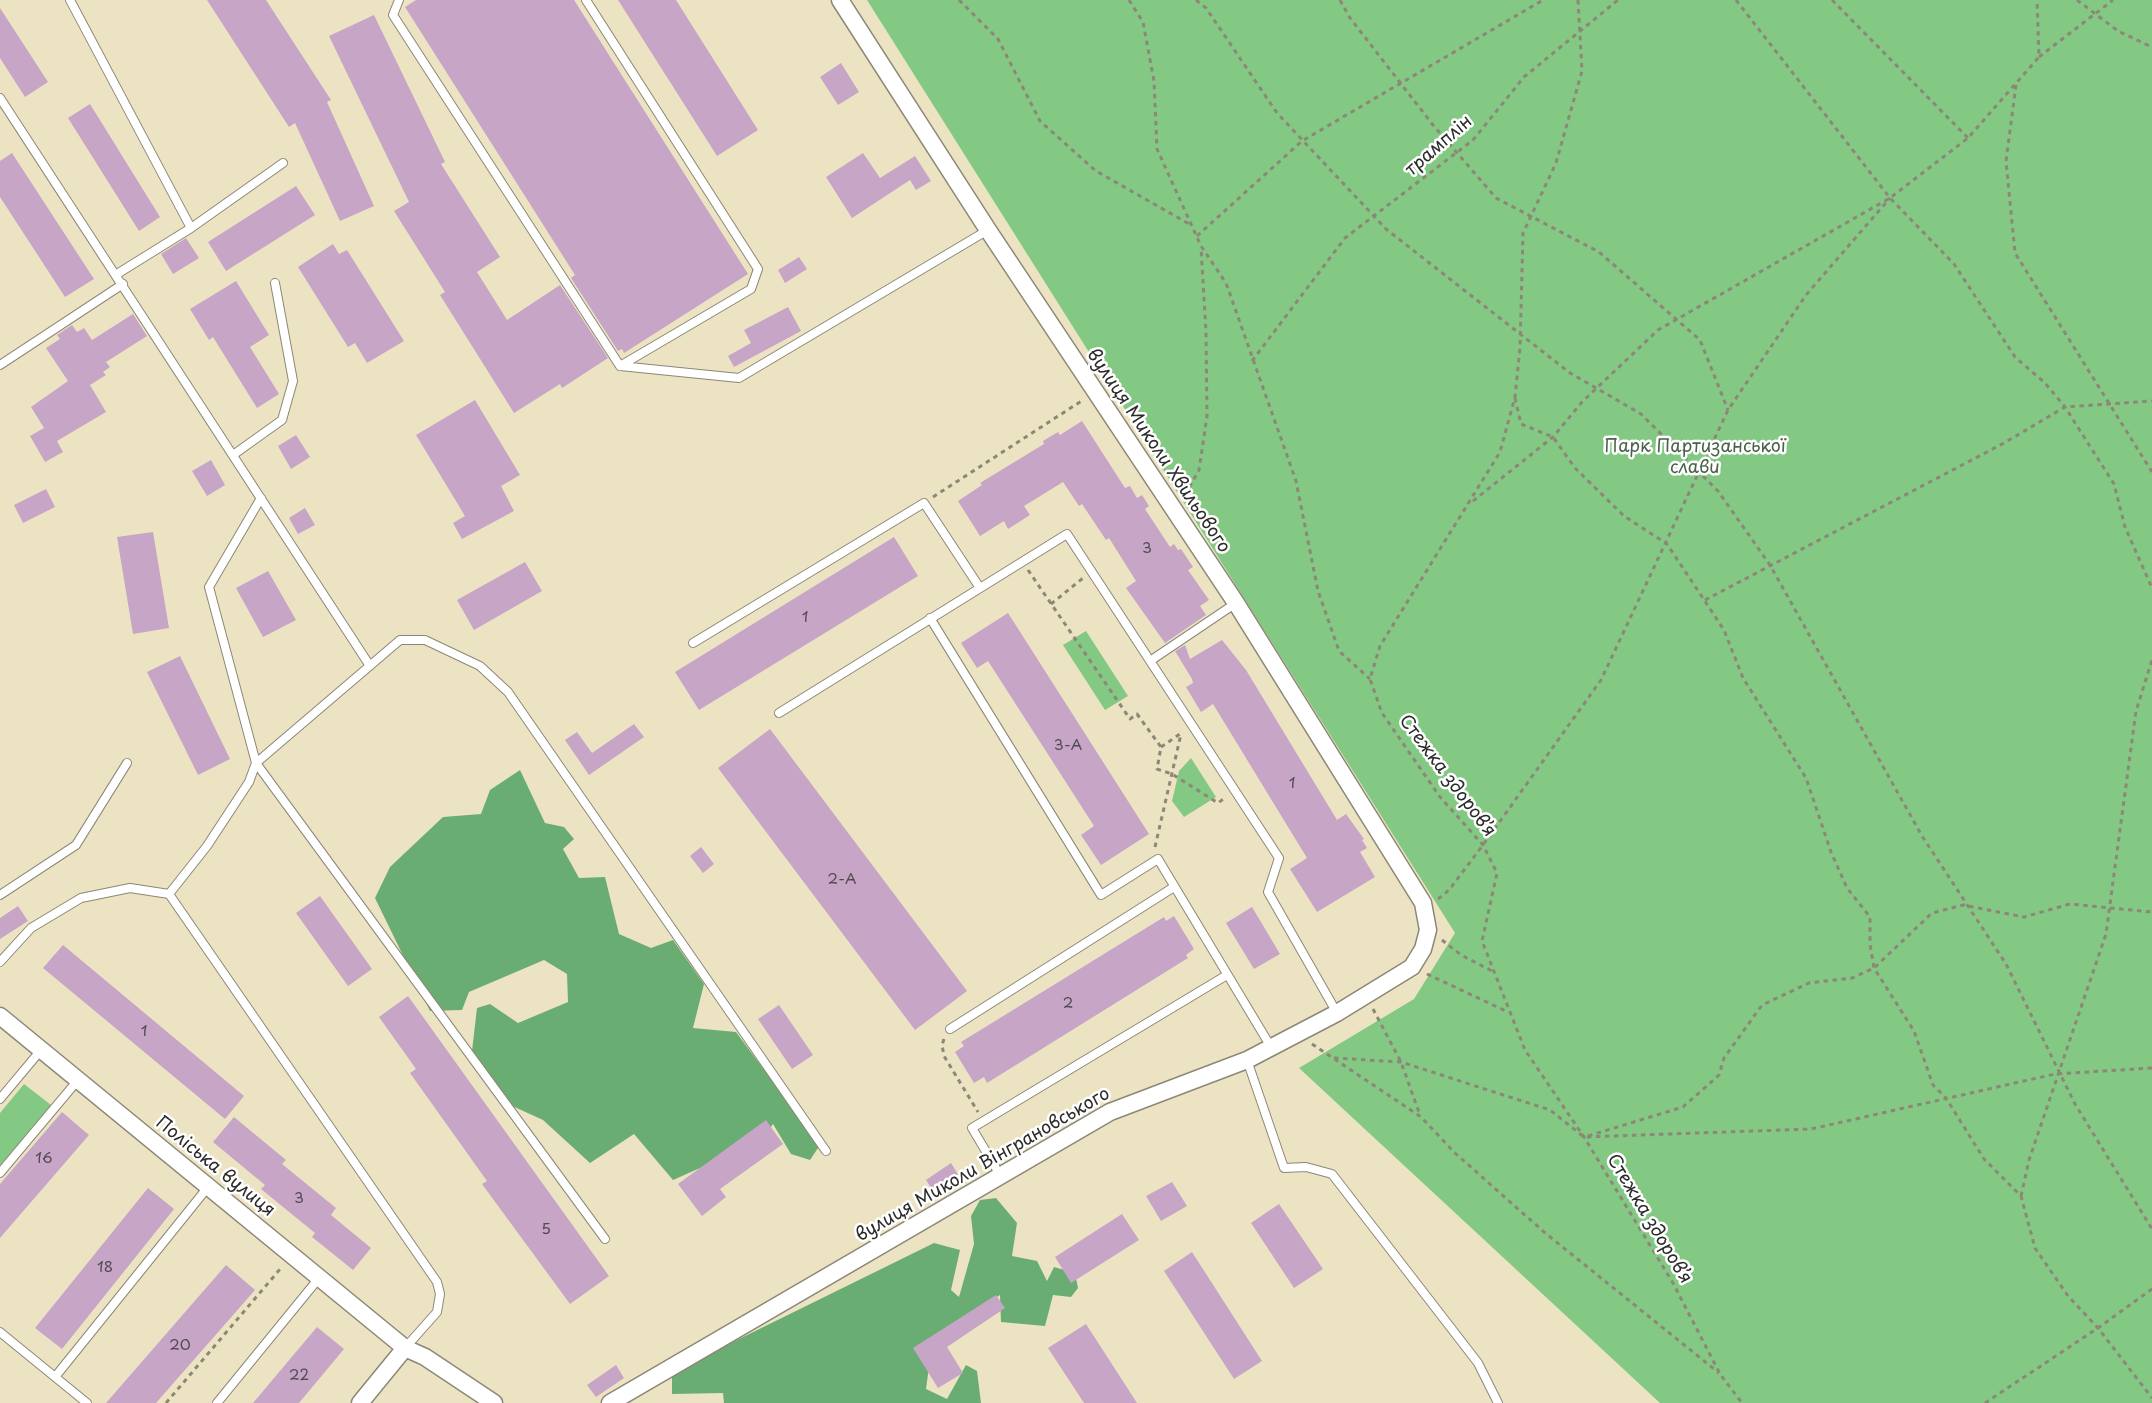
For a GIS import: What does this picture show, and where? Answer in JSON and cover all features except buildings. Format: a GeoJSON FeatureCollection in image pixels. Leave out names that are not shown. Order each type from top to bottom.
{"type":"FeatureCollection","features":[{"type":"Feature","properties":{"kind":"street","name":"вулиця Миколи Хвильового"},"geometry":{"type":"LineString","coordinates":[[840,0],[988,230],[1236,603],[1423,903],[1428,923]]}},
{"type":"Feature","properties":{"kind":"street"},"geometry":{"type":"LineString","coordinates":[[1412,967],[1422,949],[1428,923]]}},
{"type":"Feature","properties":{"kind":"street","name":"вулиця Миколи Вінграновського"},"geometry":{"type":"LineString","coordinates":[[610,1403],[1110,1112],[1246,1060],[1337,1013],[1412,967]]}},
{"type":"Feature","properties":{"kind":"street","name":"Поліська вулиця"},"geometry":{"type":"LineString","coordinates":[[0,1016],[405,1348],[425,1357],[490,1401]]}},
{"type":"Feature","properties":{"kind":"street"},"geometry":{"type":"LineString","coordinates":[[360,1403],[405,1348]]}},
{"type":"Feature","properties":{"kind":"lane"},"geometry":{"type":"LineString","coordinates":[[70,0],[191,228]]}},
{"type":"Feature","properties":{"kind":"lane"},"geometry":{"type":"LineString","coordinates":[[399,0],[393,15],[620,366]]}},
{"type":"Feature","properties":{"kind":"lane"},"geometry":{"type":"LineString","coordinates":[[586,0],[758,268],[751,289],[620,366]]}},
{"type":"Feature","properties":{"kind":"lane"},"geometry":{"type":"LineString","coordinates":[[0,98],[117,274],[370,666]]}},
{"type":"Feature","properties":{"kind":"lane"},"geometry":{"type":"LineString","coordinates":[[117,274],[191,228],[283,163]]}},
{"type":"Feature","properties":{"kind":"lane"},"geometry":{"type":"LineString","coordinates":[[620,366],[739,378],[988,230]]}},
{"type":"Feature","properties":{"kind":"lane"},"geometry":{"type":"LineString","coordinates":[[233,455],[282,420],[293,381],[275,283]]}},
{"type":"Feature","properties":{"kind":"lane"},"geometry":{"type":"LineString","coordinates":[[0,365],[123,284]]}},
{"type":"Feature","properties":{"kind":"lane"},"geometry":{"type":"LineString","coordinates":[[261,498],[209,587],[256,763],[605,1239]]}},
{"type":"Feature","properties":{"kind":"lane"},"geometry":{"type":"LineString","coordinates":[[693,643],[924,503],[980,588]]}},
{"type":"Feature","properties":{"kind":"lane"},"geometry":{"type":"LineString","coordinates":[[779,712],[1067,534],[1279,858],[1268,892],[1337,1013]]}},
{"type":"Feature","properties":{"kind":"lane"},"geometry":{"type":"LineString","coordinates":[[1150,661],[1236,603]]}},
{"type":"Feature","properties":{"kind":"lane"},"geometry":{"type":"LineString","coordinates":[[930,618],[1101,895],[1158,859],[1271,1047]]}},
{"type":"Feature","properties":{"kind":"lane"},"geometry":{"type":"LineString","coordinates":[[169,894],[207,846],[249,782],[256,763],[400,640],[425,640],[480,666],[508,692],[826,1150]]}},
{"type":"Feature","properties":{"kind":"lane"},"geometry":{"type":"LineString","coordinates":[[0,895],[76,845],[127,763]]}},
{"type":"Feature","properties":{"kind":"lane"},"geometry":{"type":"LineString","coordinates":[[950,1029],[1174,887]]}},
{"type":"Feature","properties":{"kind":"lane"},"geometry":{"type":"LineString","coordinates":[[0,962],[31,928],[81,897],[130,888],[169,894],[437,1282],[440,1294],[437,1312],[405,1348]]}},
{"type":"Feature","properties":{"kind":"lane"},"geometry":{"type":"LineString","coordinates":[[1000,1176],[972,1128],[1227,975]]}},
{"type":"Feature","properties":{"kind":"lane"},"geometry":{"type":"LineString","coordinates":[[0,1099],[41,1050]]}},
{"type":"Feature","properties":{"kind":"lane"},"geometry":{"type":"LineString","coordinates":[[1246,1060],[1284,1168],[1306,1167],[1332,1174],[1479,1363],[1498,1403]]}},
{"type":"Feature","properties":{"kind":"lane"},"geometry":{"type":"LineString","coordinates":[[0,1173],[78,1080]]}},
{"type":"Feature","properties":{"kind":"lane"},"geometry":{"type":"LineString","coordinates":[[55,1377],[208,1187]]}},
{"type":"Feature","properties":{"kind":"lane"},"geometry":{"type":"LineString","coordinates":[[217,1403],[319,1278]]}},
{"type":"Feature","properties":{"kind":"lane"},"geometry":{"type":"LineString","coordinates":[[0,1332],[87,1403]]}},
{"type":"Feature","properties":{"kind":"path"},"geometry":{"type":"LineString","coordinates":[[959,0],[998,39],[1040,121],[1096,171],[1191,225]]}},
{"type":"Feature","properties":{"kind":"path"},"geometry":{"type":"LineString","coordinates":[[1129,0],[1143,22],[1154,81],[1157,149],[1201,246],[1226,283],[1296,481],[1318,591],[1339,651],[1370,679],[1380,646],[1500,452],[1515,397],[1520,336],[1522,233],[1556,163],[1582,71],[1578,0]]}},
{"type":"Feature","properties":{"kind":"path"},"geometry":{"type":"LineString","coordinates":[[1196,0],[1206,8],[1277,113],[1374,216],[1520,336],[1570,373],[1641,414],[1718,491],[1770,565],[1922,836],[2006,964],[2075,1104],[2152,1229]]}},
{"type":"Feature","properties":{"kind":"path"},"geometry":{"type":"LineString","coordinates":[[1340,0],[1350,18],[1401,83],[1496,198],[1599,252],[1700,340],[1728,410]]}},
{"type":"Feature","properties":{"kind":"path"},"geometry":{"type":"LineString","coordinates":[[1197,236],[1302,141],[1543,0]]}},
{"type":"Feature","properties":{"kind":"path","name":"трамплін"},"geometry":{"type":"LineString","coordinates":[[1252,361],[1345,238],[1473,140],[1524,77],[1618,0]]}},
{"type":"Feature","properties":{"kind":"path"},"geometry":{"type":"LineString","coordinates":[[1736,0],[1890,198],[1954,264],[2015,357],[2045,383],[2065,407],[2114,484],[2125,527],[2152,588]]}},
{"type":"Feature","properties":{"kind":"path"},"geometry":{"type":"LineString","coordinates":[[1832,0],[1968,138]]}},
{"type":"Feature","properties":{"kind":"path"},"geometry":{"type":"LineString","coordinates":[[2037,0],[2040,57]]}},
{"type":"Feature","properties":{"kind":"path"},"geometry":{"type":"LineString","coordinates":[[2077,0],[2118,31],[2152,47]]}},
{"type":"Feature","properties":{"kind":"path"},"geometry":{"type":"LineString","coordinates":[[1469,504],[1553,437],[1597,388],[1658,330],[1890,198],[1968,138],[2040,57],[2112,0]]}},
{"type":"Feature","properties":{"kind":"path"},"geometry":{"type":"LineString","coordinates":[[2016,83],[2006,161],[2015,253],[2152,472]]}},
{"type":"Feature","properties":{"kind":"path"},"geometry":{"type":"LineString","coordinates":[[1493,971],[1461,955],[1428,923],[1433,903],[1449,890],[1483,845],[1601,680],[1667,544],[1728,410],[1806,295],[1890,198]]}},
{"type":"Feature","properties":{"kind":"path"},"geometry":{"type":"LineString","coordinates":[[1176,512],[1199,470],[1207,416],[1206,331],[1201,246]]}},
{"type":"Feature","properties":{"kind":"path"},"geometry":{"type":"LineString","coordinates":[[924,503],[1095,392]]}},
{"type":"Feature","properties":{"kind":"path"},"geometry":{"type":"LineString","coordinates":[[1515,397],[1521,424],[1553,437],[1575,468],[1624,516],[1667,544],[1724,630],[1743,678],[1806,778],[1831,852],[1843,879],[1870,917],[1870,944],[1874,968],[1901,1006],[1914,1031],[1933,1086],[1946,1098],[1984,1159],[2021,1196]]}},
{"type":"Feature","properties":{"kind":"path"},"geometry":{"type":"LineString","coordinates":[[1704,600],[2004,443],[2065,407],[2152,401]]}},
{"type":"Feature","properties":{"kind":"path"},"geometry":{"type":"LineString","coordinates":[[1022,562],[1130,719],[1137,714],[1161,747]]}},
{"type":"Feature","properties":{"kind":"path"},"geometry":{"type":"LineString","coordinates":[[1051,604],[1092,571]]}},
{"type":"Feature","properties":{"kind":"path"},"geometry":{"type":"LineString","coordinates":[[2152,660],[2136,711],[2106,934],[2029,1160],[2021,1196],[2035,1248],[2068,1296],[2098,1328],[2152,1398]]}},
{"type":"Feature","properties":{"kind":"path","name":"Стежка здоров’я"},"geometry":{"type":"LineString","coordinates":[[1370,679],[1382,712],[1440,796],[1483,845],[1497,873],[1482,941],[1525,1050],[1584,1137],[1673,1283],[1720,1374],[1742,1403]]}},
{"type":"Feature","properties":{"kind":"path"},"geometry":{"type":"LineString","coordinates":[[1192,726],[1161,747],[1157,769],[1172,774],[1218,803],[1235,791]]}},
{"type":"Feature","properties":{"kind":"path"},"geometry":{"type":"LineString","coordinates":[[1151,863],[1181,733]]}},
{"type":"Feature","properties":{"kind":"path"},"geometry":{"type":"LineString","coordinates":[[1584,1137],[1683,1107],[1719,1075],[1725,1058],[1762,1005],[1809,983],[1852,978],[1874,968],[1932,913],[1963,905],[2024,916],[2070,904],[2152,912]]}},
{"type":"Feature","properties":{"kind":"path"},"geometry":{"type":"LineString","coordinates":[[1412,967],[1510,1012]]}},
{"type":"Feature","properties":{"kind":"path"},"geometry":{"type":"LineString","coordinates":[[1366,995],[1401,1062],[1421,1117]]}},
{"type":"Feature","properties":{"kind":"path"},"geometry":{"type":"LineString","coordinates":[[950,1029],[942,1045],[944,1056],[984,1121]]}},
{"type":"Feature","properties":{"kind":"path"},"geometry":{"type":"LineString","coordinates":[[1296,1034],[1421,1117],[1455,1153],[1544,1232],[1720,1374]]}},
{"type":"Feature","properties":{"kind":"path"},"geometry":{"type":"LineString","coordinates":[[1334,1058],[1401,1062],[1550,1110],[1584,1137],[1811,1128],[2060,1073],[2152,1068]]}},
{"type":"Feature","properties":{"kind":"path"},"geometry":{"type":"LineString","coordinates":[[166,1403],[292,1256]]}},
{"type":"Feature","properties":{"kind":"path"},"geometry":{"type":"LineString","coordinates":[[1985,1403],[2098,1328],[2152,1288]]}},
{"type":"Feature","properties":{"kind":"green space","name":"Парк Партизанської слави"},"geometry":{"type":"Polygon","coordinates":[[[867,0],[2152,0],[2152,1403],[1660,1403],[1299,1068],[1414,999],[1455,933],[867,0]]]}},
{"type":"Feature","properties":{"kind":"green space"},"geometry":{"type":"Polygon","coordinates":[[[1086,631],[1128,696],[1105,710],[1063,645],[1086,631]]]}},
{"type":"Feature","properties":{"kind":"green space"},"geometry":{"type":"Polygon","coordinates":[[[1191,758],[1216,797],[1184,817],[1172,801],[1179,771],[1191,758]]]}},
{"type":"Feature","properties":{"kind":"green space"},"geometry":{"type":"Polygon","coordinates":[[[520,770],[545,823],[564,827],[574,839],[563,849],[579,878],[605,877],[619,934],[651,948],[673,940],[704,984],[693,1028],[736,1032],[820,1145],[810,1160],[791,1154],[773,1124],[761,1141],[673,1180],[634,1134],[590,1163],[543,1120],[497,1099],[472,1051],[477,1008],[490,1004],[518,1023],[568,1002],[567,974],[544,960],[469,992],[462,1010],[430,1011],[375,898],[390,867],[443,817],[481,814],[490,790],[520,770]]]}},
{"type":"Feature","properties":{"kind":"green space"},"geometry":{"type":"Polygon","coordinates":[[[24,1084],[51,1105],[0,1167],[0,1113],[24,1084]]]}},
{"type":"Feature","properties":{"kind":"green space"},"geometry":{"type":"Polygon","coordinates":[[[996,1198],[1017,1223],[1012,1256],[1037,1261],[1047,1281],[1054,1267],[1075,1273],[1078,1288],[1071,1297],[1053,1295],[1045,1326],[1001,1322],[1000,1295],[918,1350],[929,1367],[926,1389],[947,1399],[966,1365],[977,1371],[981,1403],[724,1403],[723,1393],[672,1394],[672,1372],[934,1243],[960,1250],[951,1290],[959,1297],[974,1244],[971,1216],[980,1200],[996,1198]]]}}]}
